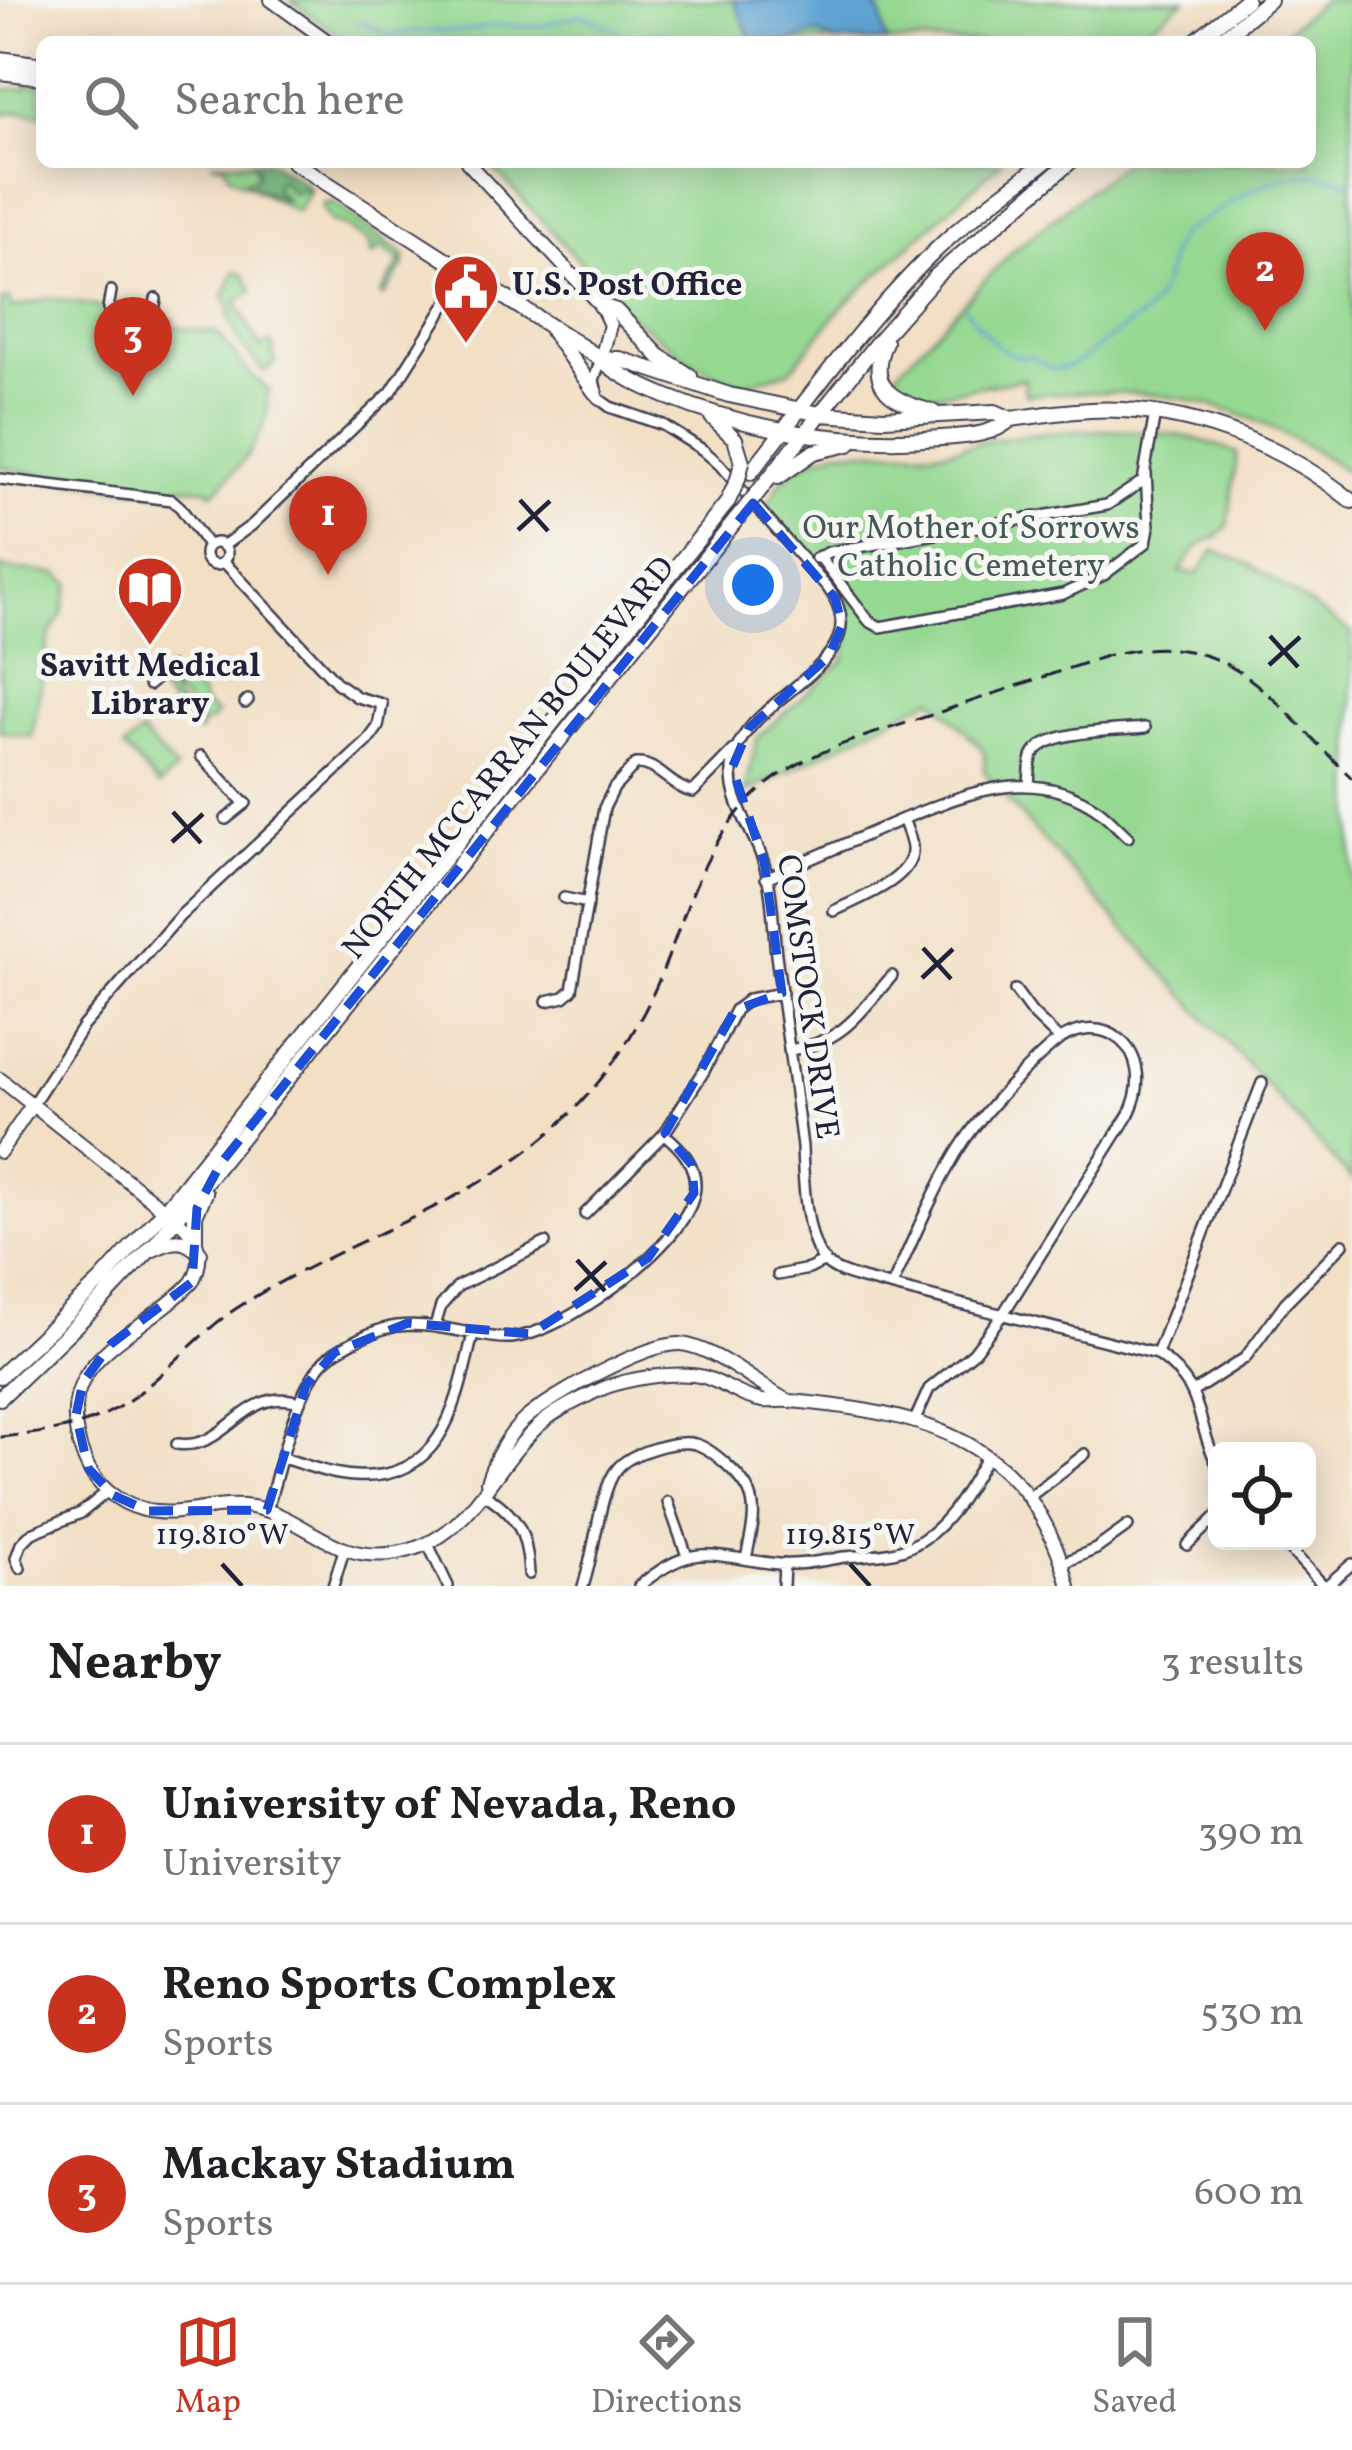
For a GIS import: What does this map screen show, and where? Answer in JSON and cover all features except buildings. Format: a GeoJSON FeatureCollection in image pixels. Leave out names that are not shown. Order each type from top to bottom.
{"type":"FeatureCollection","features":[{"type":"Feature","properties":{"kind":"main road"},"geometry":{"type":"LineString","coordinates":[[1202,36],[1246,0]]}},
{"type":"Feature","properties":{"kind":"main road"},"geometry":{"type":"LineString","coordinates":[[1225,36],[1269,0]]}},
{"type":"Feature","properties":{"kind":"main road"},"geometry":{"type":"LineString","coordinates":[[0,59],[36,64]]}},
{"type":"Feature","properties":{"kind":"main road"},"geometry":{"type":"LineString","coordinates":[[0,72],[36,75]]}},
{"type":"Feature","properties":{"kind":"main road"},"geometry":{"type":"LineString","coordinates":[[303,168],[613,370],[698,408],[784,430],[874,440],[993,432],[1011,419]]}},
{"type":"Feature","properties":{"kind":"main road","name":"NORTH MCCARRAN BOULEVARD"},"geometry":{"type":"LineString","coordinates":[[0,1398],[148,1251],[170,1215],[727,502],[746,467],[784,430],[919,267],[1037,168]]}},
{"type":"Feature","properties":{"kind":"main road","name":"NORTH MCCARRAN BOULEVARD"},"geometry":{"type":"LineString","coordinates":[[0,1376],[221,1162],[907,307],[958,255],[1063,168]]}},
{"type":"Feature","properties":{"kind":"main road"},"geometry":{"type":"LineString","coordinates":[[601,306],[616,311],[659,356],[709,388]]}},
{"type":"Feature","properties":{"kind":"main road"},"geometry":{"type":"LineString","coordinates":[[907,307],[880,356],[882,385],[895,400],[949,416]]}},
{"type":"Feature","properties":{"kind":"main road"},"geometry":{"type":"LineString","coordinates":[[550,327],[595,392]]}},
{"type":"Feature","properties":{"kind":"main road"},"geometry":{"type":"LineString","coordinates":[[601,359],[620,358],[709,388],[820,414],[884,418],[995,412],[1011,419],[1100,410],[1203,422],[1311,472],[1352,501]]}},
{"type":"Feature","properties":{"kind":"main road"},"geometry":{"type":"LineString","coordinates":[[698,408],[730,432],[746,467]]}},
{"type":"Feature","properties":{"kind":"main road"},"geometry":{"type":"LineString","coordinates":[[765,488],[814,452],[874,440]]}},
{"type":"Feature","properties":{"kind":"main road"},"geometry":{"type":"LineString","coordinates":[[148,1251],[182,1240],[197,1246],[197,1208],[221,1162]]}},
{"type":"Feature","properties":{"kind":"street"},"geometry":{"type":"LineString","coordinates":[[271,0],[321,36]]}},
{"type":"Feature","properties":{"kind":"street"},"geometry":{"type":"LineString","coordinates":[[473,168],[601,306],[610,325],[594,380],[603,404],[663,424],[719,464],[828,588],[842,616],[840,637],[829,656],[759,715],[693,792],[646,763],[636,764],[614,788],[604,808],[572,990],[547,1001]]}},
{"type":"Feature","properties":{"kind":"street"},"geometry":{"type":"LineString","coordinates":[[223,547],[392,392],[466,273]]}},
{"type":"Feature","properties":{"kind":"street"},"geometry":{"type":"LineString","coordinates":[[108,309],[111,292]]}},
{"type":"Feature","properties":{"kind":"street"},"geometry":{"type":"LineString","coordinates":[[153,316],[156,299]]}},
{"type":"Feature","properties":{"kind":"street"},"geometry":{"type":"LineString","coordinates":[[806,562],[841,550],[1107,505],[1143,481],[1155,413]]}},
{"type":"Feature","properties":{"kind":"street"},"geometry":{"type":"LineString","coordinates":[[819,556],[868,621],[880,627],[1054,597],[1104,575],[1146,543],[1146,472]]}},
{"type":"Feature","properties":{"kind":"street"},"geometry":{"type":"LineString","coordinates":[[0,479],[172,500],[208,546]]}},
{"type":"Feature","properties":{"kind":"street"},"geometry":{"type":"LineString","coordinates":[[208,546],[223,547],[224,562]]}},
{"type":"Feature","properties":{"kind":"street"},"geometry":{"type":"LineString","coordinates":[[208,546],[208,563],[224,562]]}},
{"type":"Feature","properties":{"kind":"street"},"geometry":{"type":"LineString","coordinates":[[0,1152],[92,1015],[190,906],[378,728],[382,704],[344,689],[224,562]]}},
{"type":"Feature","properties":{"kind":"street"},"geometry":{"type":"LineString","coordinates":[[149,685],[170,667]]}},
{"type":"Feature","properties":{"kind":"street"},"geometry":{"type":"LineString","coordinates":[[1029,784],[1032,756],[1044,743],[1064,736],[1145,728]]}},
{"type":"Feature","properties":{"kind":"street","name":"COMSTOCK DRIVE"},"geometry":{"type":"LineString","coordinates":[[737,746],[731,774],[734,794],[764,861],[811,1227],[825,1261]]}},
{"type":"Feature","properties":{"kind":"street"},"geometry":{"type":"LineString","coordinates":[[201,756],[246,804],[226,820]]}},
{"type":"Feature","properties":{"kind":"street"},"geometry":{"type":"LineString","coordinates":[[766,878],[965,793],[997,786],[1029,784],[1063,792],[1099,810],[1128,837]]}},
{"type":"Feature","properties":{"kind":"street"},"geometry":{"type":"LineString","coordinates":[[834,911],[900,876],[913,850],[903,819]]}},
{"type":"Feature","properties":{"kind":"street"},"geometry":{"type":"LineString","coordinates":[[564,898],[588,903]]}},
{"type":"Feature","properties":{"kind":"street"},"geometry":{"type":"LineString","coordinates":[[789,1050],[835,1036],[892,976]]}},
{"type":"Feature","properties":{"kind":"street"},"geometry":{"type":"LineString","coordinates":[[1015,991],[1060,1040]]}},
{"type":"Feature","properties":{"kind":"street"},"geometry":{"type":"LineString","coordinates":[[585,1214],[664,1133],[704,1071],[735,1010],[749,999],[782,993]]}},
{"type":"Feature","properties":{"kind":"street"},"geometry":{"type":"LineString","coordinates":[[892,1286],[959,1149],[1016,1081],[1060,1040],[1084,1030],[1106,1032],[1130,1051],[1140,1078],[1129,1114],[1003,1314],[974,1354],[929,1389],[915,1420]]}},
{"type":"Feature","properties":{"kind":"street"},"geometry":{"type":"LineString","coordinates":[[0,1079],[170,1215],[197,1246],[196,1274],[187,1288],[111,1345],[83,1382],[76,1414],[88,1468],[108,1491],[136,1508],[160,1513],[240,1506],[267,1510],[344,1550],[388,1555],[428,1544],[464,1518],[543,1421],[602,1388],[682,1372],[709,1378],[761,1401],[787,1400],[915,1420],[954,1435],[987,1456],[1028,1497],[1048,1527],[1069,1586]]}},
{"type":"Feature","properties":{"kind":"street"},"geometry":{"type":"LineString","coordinates":[[1157,1354],[1262,1083]]}},
{"type":"Feature","properties":{"kind":"street"},"geometry":{"type":"LineString","coordinates":[[267,1510],[311,1375],[335,1352],[384,1328],[408,1323],[494,1338],[518,1337],[602,1296],[648,1258],[682,1220],[694,1193],[687,1156],[664,1133]]}},
{"type":"Feature","properties":{"kind":"street"},"geometry":{"type":"LineString","coordinates":[[435,1326],[440,1306],[458,1286],[545,1243]]}},
{"type":"Feature","properties":{"kind":"street"},"geometry":{"type":"LineString","coordinates":[[1194,1391],[1245,1358],[1286,1304],[1343,1244]]}},
{"type":"Feature","properties":{"kind":"street"},"geometry":{"type":"LineString","coordinates":[[778,1275],[808,1270],[825,1261],[849,1275],[1157,1354],[1194,1391],[1208,1445]]}},
{"type":"Feature","properties":{"kind":"street"},"geometry":{"type":"LineString","coordinates":[[283,1458],[353,1476],[380,1475],[415,1461],[449,1423],[473,1334]]}},
{"type":"Feature","properties":{"kind":"street"},"geometry":{"type":"LineString","coordinates":[[483,1492],[493,1464],[524,1420],[614,1365],[661,1345],[682,1344],[711,1354],[787,1400]]}},
{"type":"Feature","properties":{"kind":"street"},"geometry":{"type":"LineString","coordinates":[[177,1444],[206,1441],[269,1399],[300,1402]]}},
{"type":"Feature","properties":{"kind":"street"},"geometry":{"type":"LineString","coordinates":[[583,1586],[607,1486],[616,1469],[639,1453],[683,1443],[705,1448],[747,1487],[754,1516],[746,1559]]}},
{"type":"Feature","properties":{"kind":"street"},"geometry":{"type":"LineString","coordinates":[[1028,1497],[1085,1454]]}},
{"type":"Feature","properties":{"kind":"street"},"geometry":{"type":"LineString","coordinates":[[639,1586],[687,1556],[716,1554],[784,1564],[910,1546],[953,1511],[987,1456]]}},
{"type":"Feature","properties":{"kind":"street"},"geometry":{"type":"LineString","coordinates":[[20,1568],[16,1558],[26,1538],[81,1514],[108,1491]]}},
{"type":"Feature","properties":{"kind":"street"},"geometry":{"type":"LineString","coordinates":[[483,1492],[507,1510],[521,1529],[530,1574]]}},
{"type":"Feature","properties":{"kind":"street"},"geometry":{"type":"LineString","coordinates":[[668,1502],[687,1556]]}},
{"type":"Feature","properties":{"kind":"street"},"geometry":{"type":"LineString","coordinates":[[1187,1545],[1208,1525]]}},
{"type":"Feature","properties":{"kind":"street"},"geometry":{"type":"LineString","coordinates":[[1063,1563],[1096,1549],[1128,1526]]}},
{"type":"Feature","properties":{"kind":"street"},"geometry":{"type":"LineString","coordinates":[[428,1544],[448,1586]]}},
{"type":"Feature","properties":{"kind":"street"},"geometry":{"type":"LineString","coordinates":[[333,1586],[344,1550]]}},
{"type":"Feature","properties":{"kind":"street"},"geometry":{"type":"LineString","coordinates":[[1291,1550],[1325,1586],[1352,1564]]}},
{"type":"Feature","properties":{"kind":"street"},"geometry":{"type":"LineString","coordinates":[[783,1586],[784,1564]]}},
{"type":"Feature","properties":{"kind":"highlighted area"},"geometry":{"type":"Polygon","coordinates":[[[753,503],[835,598],[842,626],[829,656],[749,728],[732,768],[764,861],[782,993],[735,1010],[665,1133],[692,1165],[694,1193],[648,1258],[530,1334],[408,1323],[335,1352],[306,1385],[267,1510],[148,1511],[113,1495],[88,1468],[76,1415],[83,1382],[111,1344],[192,1282],[197,1208],[221,1163],[753,503]]]}},
{"type":"Feature","properties":{"kind":"green space"},"geometry":{"type":"Polygon","coordinates":[[[290,0],[1185,0],[1137,36],[340,36],[290,0]]]}},
{"type":"Feature","properties":{"kind":"green space"},"geometry":{"type":"Polygon","coordinates":[[[1323,0],[1352,0],[1352,475],[1272,428],[1197,402],[1119,393],[1026,395],[1023,379],[916,398],[891,378],[1015,249],[1116,168],[1316,168],[1316,36],[1279,36],[1323,0]]]}},
{"type":"Feature","properties":{"kind":"green space"},"geometry":{"type":"Polygon","coordinates":[[[36,85],[36,114],[0,114],[0,90],[36,85]]]}},
{"type":"Feature","properties":{"kind":"green space"},"geometry":{"type":"Polygon","coordinates":[[[226,168],[280,168],[310,191],[297,212],[230,176],[226,168]]]}},
{"type":"Feature","properties":{"kind":"green space"},"geometry":{"type":"Polygon","coordinates":[[[257,168],[280,168],[309,188],[307,197],[303,189],[289,191],[281,179],[275,188],[287,201],[241,182],[257,177],[257,168]]]}},
{"type":"Feature","properties":{"kind":"green space"},"geometry":{"type":"Polygon","coordinates":[[[494,168],[994,168],[842,307],[790,371],[744,384],[727,380],[690,361],[629,315],[494,168]]]}},
{"type":"Feature","properties":{"kind":"green space"},"geometry":{"type":"Polygon","coordinates":[[[332,202],[405,256],[384,296],[401,261],[380,247],[374,255],[369,252],[373,245],[331,222],[322,208],[332,202]]]}},
{"type":"Feature","properties":{"kind":"green space"},"geometry":{"type":"Polygon","coordinates":[[[235,271],[244,275],[252,291],[236,302],[260,347],[270,342],[275,349],[276,362],[264,372],[241,345],[228,316],[224,295],[235,271]]]}},
{"type":"Feature","properties":{"kind":"green space"},"geometry":{"type":"Polygon","coordinates":[[[50,298],[116,310],[118,305],[145,310],[145,315],[173,320],[172,327],[217,333],[269,390],[256,441],[213,493],[180,486],[169,493],[42,478],[42,474],[0,467],[0,301],[9,299],[12,308],[50,298]]]}},
{"type":"Feature","properties":{"kind":"green space","name":"Our Mother of Sorrows Catholic Cemetery"},"geometry":{"type":"Polygon","coordinates":[[[1103,430],[1187,437],[1237,453],[1228,526],[1197,547],[1180,572],[1197,574],[1215,550],[1251,565],[1352,633],[1352,1180],[998,790],[984,771],[981,747],[933,698],[745,793],[757,738],[845,659],[850,607],[767,507],[781,481],[803,463],[838,450],[943,451],[991,440],[1103,430]]]}},
{"type":"Feature","properties":{"kind":"green space"},"geometry":{"type":"Polygon","coordinates":[[[0,568],[58,574],[70,584],[49,636],[32,737],[0,732],[0,568]]]}},
{"type":"Feature","properties":{"kind":"green space"},"geometry":{"type":"Polygon","coordinates":[[[183,678],[217,714],[210,722],[197,723],[203,727],[198,733],[161,693],[167,688],[171,691],[171,684],[183,678]],[[171,691],[179,705],[195,721],[183,699],[171,691]]]}},
{"type":"Feature","properties":{"kind":"green space"},"geometry":{"type":"Polygon","coordinates":[[[141,733],[176,770],[159,786],[124,748],[141,733]]]}},
{"type":"Feature","properties":{"kind":"water"},"geometry":{"type":"Polygon","coordinates":[[[733,0],[853,0],[878,9],[886,36],[815,34],[750,36],[733,0]]]}},
{"type":"Feature","properties":{"kind":"waterway"},"geometry":{"type":"LineString","coordinates":[[355,23],[398,34],[539,26],[581,15],[623,36]]}},
{"type":"Feature","properties":{"kind":"waterway"},"geometry":{"type":"LineString","coordinates":[[644,36],[659,32],[668,36]]}},
{"type":"Feature","properties":{"kind":"waterway"},"geometry":{"type":"LineString","coordinates":[[965,307],[1004,350],[1064,368],[1150,308],[1183,232],[1243,195],[1283,178],[1327,176],[1352,184]]}},
{"type":"Feature","properties":{"kind":"railway"},"geometry":{"type":"LineString","coordinates":[[0,1437],[67,1428],[106,1414],[142,1391],[240,1306],[289,1277],[437,1206],[529,1149],[571,1112],[630,1036],[724,831],[760,790],[817,755],[1106,656],[1149,649],[1186,651],[1218,660],[1246,676],[1352,778]]}},
{"type":"Feature","properties":{"kind":"place","name":"Reno Sports Complex"},"geometry":{"type":"Point","coordinates":[1265,331]}},
{"type":"Feature","properties":{"kind":"place","name":"U.S. Post Office"},"geometry":{"type":"Point","coordinates":[466,346]}},
{"type":"Feature","properties":{"kind":"place","name":"Mackay Stadium"},"geometry":{"type":"Point","coordinates":[133,396]}},
{"type":"Feature","properties":{"kind":"place","name":"University of Nevada, Reno"},"geometry":{"type":"Point","coordinates":[328,575]}},
{"type":"Feature","properties":{"kind":"place","name":"Savitt Medical Library"},"geometry":{"type":"Point","coordinates":[150,648]}}]}
